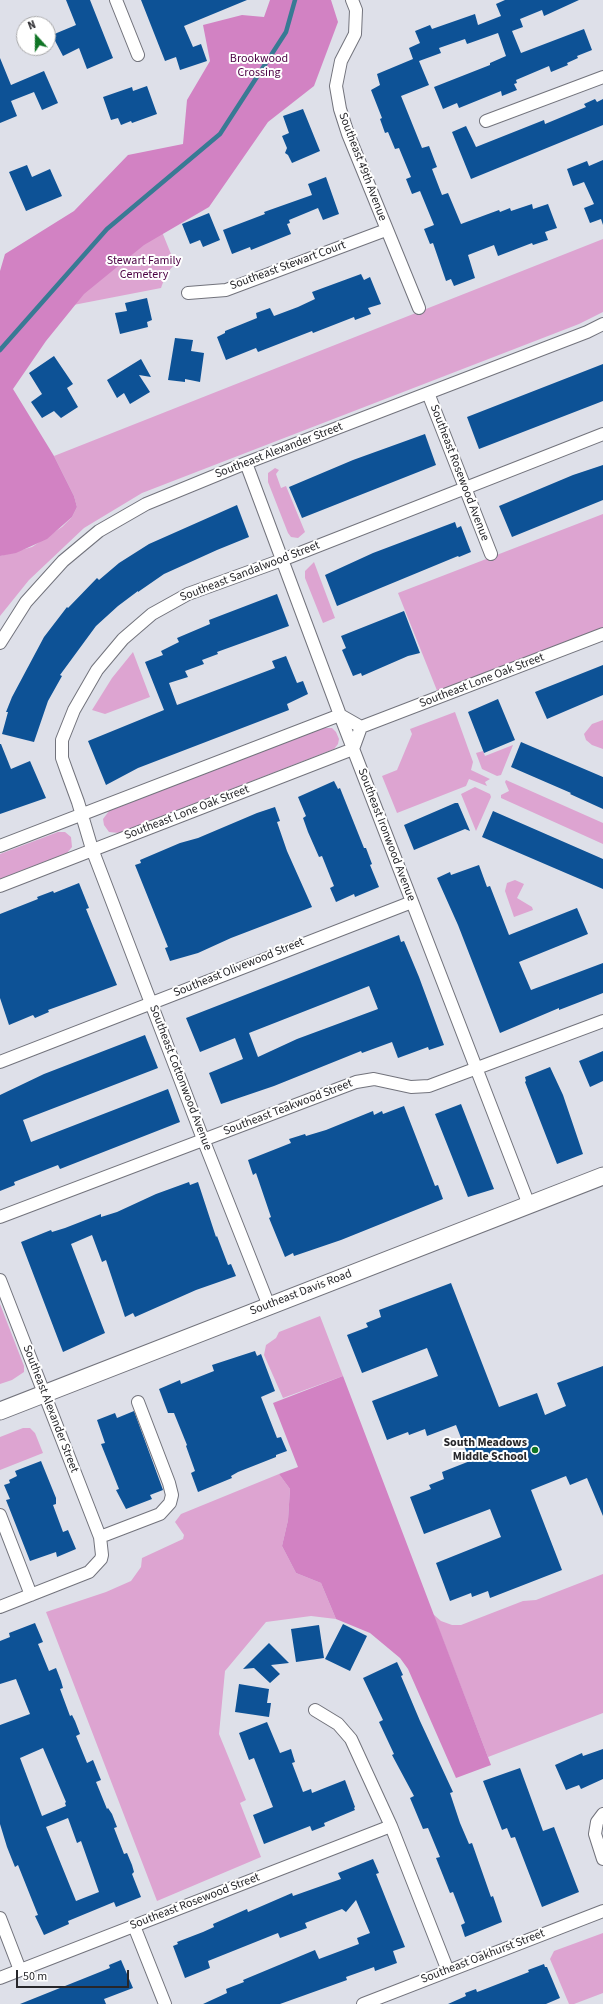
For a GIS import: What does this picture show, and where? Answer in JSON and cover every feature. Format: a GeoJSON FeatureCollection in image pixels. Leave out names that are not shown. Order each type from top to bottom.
{"type":"FeatureCollection","features":[{"type":"Feature","properties":{"kind":"street"},"geometry":{"type":"LineString","coordinates":[[116,0],[138,55]]}},
{"type":"Feature","properties":{"kind":"street","name":"Southeast 49th Avenue"},"geometry":{"type":"LineString","coordinates":[[352,0],[356,10],[355,34],[341,61],[336,86],[340,108],[348,134],[419,308]]}},
{"type":"Feature","properties":{"kind":"street"},"geometry":{"type":"LineString","coordinates":[[486,121],[603,77]]}},
{"type":"Feature","properties":{"kind":"street","name":"Southeast Stewart Court"},"geometry":{"type":"LineString","coordinates":[[188,293],[226,290],[386,230]]}},
{"type":"Feature","properties":{"kind":"street","name":"Southeast Alexander Street"},"geometry":{"type":"LineString","coordinates":[[0,643],[26,602],[63,561],[99,531],[152,501],[603,324]]}},
{"type":"Feature","properties":{"kind":"street","name":"Southeast Rosewood Avenue"},"geometry":{"type":"LineString","coordinates":[[428,393],[491,554]]}},
{"type":"Feature","properties":{"kind":"street","name":"Southeast Sandalwood Street"},"geometry":{"type":"LineString","coordinates":[[92,849],[82,814],[62,758],[62,740],[74,710],[97,670],[122,639],[152,614],[188,594],[282,560],[603,434]]}},
{"type":"Feature","properties":{"kind":"street","name":"Southeast Ironwood Avenue"},"geometry":{"type":"LineString","coordinates":[[246,463],[340,715],[529,1205]]}},
{"type":"Feature","properties":{"kind":"street","name":"Southeast Lone Oak Street"},"geometry":{"type":"LineString","coordinates":[[361,727],[603,634]]}},
{"type":"Feature","properties":{"kind":"street"},"geometry":{"type":"LineString","coordinates":[[0,846],[340,715],[361,727],[353,749]]}},
{"type":"Feature","properties":{"kind":"street","name":"Southeast Lone Oak Street"},"geometry":{"type":"LineString","coordinates":[[0,886],[92,849],[353,749]]}},
{"type":"Feature","properties":{"kind":"street","name":"Southeast Cottonwood Avenue"},"geometry":{"type":"LineString","coordinates":[[92,849],[203,1140],[269,1306]]}},
{"type":"Feature","properties":{"kind":"street","name":"Southeast Olivewood Street"},"geometry":{"type":"LineString","coordinates":[[0,1062],[412,902]]}},
{"type":"Feature","properties":{"kind":"street","name":"Southeast Teakwood Street"},"geometry":{"type":"LineString","coordinates":[[0,1217],[356,1082],[374,1079],[411,1087],[429,1086],[603,1021]]}},
{"type":"Feature","properties":{"kind":"street","name":"Southeast Davis Road"},"geometry":{"type":"LineString","coordinates":[[0,1411],[603,1176]]}},
{"type":"Feature","properties":{"kind":"street","name":"Southeast Alexander Street"},"geometry":{"type":"LineString","coordinates":[[0,1280],[100,1537],[102,1555],[93,1569],[0,1607]]}},
{"type":"Feature","properties":{"kind":"street"},"geometry":{"type":"LineString","coordinates":[[100,1537],[160,1514],[170,1503],[172,1496],[169,1483],[138,1402]]}},
{"type":"Feature","properties":{"kind":"street"},"geometry":{"type":"LineString","coordinates":[[0,1515],[31,1595]]}},
{"type":"Feature","properties":{"kind":"street"},"geometry":{"type":"LineString","coordinates":[[315,1710],[338,1724],[351,1739],[390,1826],[448,1971]]}},
{"type":"Feature","properties":{"kind":"street"},"geometry":{"type":"LineString","coordinates":[[603,1814],[597,1822],[595,1834],[603,1859]]}},
{"type":"Feature","properties":{"kind":"street","name":"Southeast Rosewood Street"},"geometry":{"type":"LineString","coordinates":[[0,1978],[390,1826]]}},
{"type":"Feature","properties":{"kind":"street","name":"Southeast Oakhurst Street"},"geometry":{"type":"LineString","coordinates":[[363,2004],[603,1911]]}},
{"type":"Feature","properties":{"kind":"street"},"geometry":{"type":"LineString","coordinates":[[0,1918],[20,1970]]}},
{"type":"Feature","properties":{"kind":"street"},"geometry":{"type":"LineString","coordinates":[[134,1926],[165,2004]]}},
{"type":"Feature","properties":{"kind":"green space","name":"Brookwood Crossing"},"geometry":{"type":"Polygon","coordinates":[[[270,0],[331,0],[338,22],[314,86],[268,122],[209,207],[144,245],[84,294],[46,341],[13,389],[54,456],[74,496],[77,507],[72,517],[47,539],[16,553],[0,556],[0,271],[5,254],[74,211],[128,155],[183,144],[187,100],[210,61],[203,25],[242,15],[264,17],[270,0]]]}},
{"type":"Feature","properties":{"kind":"green space","name":"Stewart Family Cemetery"},"geometry":{"type":"Polygon","coordinates":[[[154,212],[175,264],[166,274],[161,288],[63,307],[154,212]]]}},
{"type":"Feature","properties":{"kind":"green space"},"geometry":{"type":"Polygon","coordinates":[[[603,239],[603,312],[579,324],[142,493],[84,528],[29,580],[0,616],[0,556],[32,547],[62,527],[72,517],[77,507],[74,496],[54,456],[603,239]]]}},
{"type":"Feature","properties":{"kind":"green space"},"geometry":{"type":"Polygon","coordinates":[[[275,468],[279,470],[276,474],[281,488],[286,486],[305,532],[298,538],[291,537],[288,533],[268,482],[268,473],[275,468]]]}},
{"type":"Feature","properties":{"kind":"green space"},"geometry":{"type":"Polygon","coordinates":[[[603,514],[603,628],[438,693],[398,593],[603,514]]]}},
{"type":"Feature","properties":{"kind":"green space"},"geometry":{"type":"Polygon","coordinates":[[[314,562],[335,618],[323,623],[305,578],[305,571],[314,562]]]}},
{"type":"Feature","properties":{"kind":"green space"},"geometry":{"type":"Polygon","coordinates":[[[133,652],[150,697],[105,714],[92,710],[112,678],[133,652]]]}},
{"type":"Feature","properties":{"kind":"green space"},"geometry":{"type":"Polygon","coordinates":[[[455,712],[473,762],[471,770],[490,779],[485,782],[487,786],[469,779],[466,786],[397,813],[382,776],[397,770],[412,734],[410,729],[455,712]]]}},
{"type":"Feature","properties":{"kind":"green space"},"geometry":{"type":"Polygon","coordinates":[[[603,720],[603,749],[592,745],[586,740],[584,734],[592,724],[603,720]]]}},
{"type":"Feature","properties":{"kind":"green space"},"geometry":{"type":"Polygon","coordinates":[[[322,728],[332,728],[336,732],[339,739],[338,744],[334,749],[119,833],[109,832],[104,825],[103,819],[109,811],[322,728]]]}},
{"type":"Feature","properties":{"kind":"green space"},"geometry":{"type":"Polygon","coordinates":[[[513,745],[501,775],[497,776],[482,769],[476,753],[483,751],[485,756],[513,745]]]}},
{"type":"Feature","properties":{"kind":"green space"},"geometry":{"type":"Polygon","coordinates":[[[506,780],[603,823],[603,844],[501,798],[501,795],[509,791],[505,782],[506,780]]]}},
{"type":"Feature","properties":{"kind":"green space"},"geometry":{"type":"Polygon","coordinates":[[[475,787],[490,794],[491,797],[476,831],[461,794],[475,787]]]}},
{"type":"Feature","properties":{"kind":"green space"},"geometry":{"type":"Polygon","coordinates":[[[58,832],[65,832],[71,837],[72,847],[67,853],[0,879],[0,854],[58,832]]]}},
{"type":"Feature","properties":{"kind":"green space"},"geometry":{"type":"Polygon","coordinates":[[[515,880],[524,884],[517,898],[532,907],[533,910],[514,917],[505,891],[507,883],[515,880]]]}},
{"type":"Feature","properties":{"kind":"green space"},"geometry":{"type":"Polygon","coordinates":[[[0,1304],[24,1366],[24,1372],[12,1380],[0,1384],[0,1304]]]}},
{"type":"Feature","properties":{"kind":"green space"},"geometry":{"type":"Polygon","coordinates":[[[320,1316],[343,1376],[283,1398],[264,1355],[266,1345],[276,1338],[279,1332],[320,1316]]]}},
{"type":"Feature","properties":{"kind":"green space"},"geometry":{"type":"Polygon","coordinates":[[[343,1376],[491,1765],[456,1778],[408,1669],[400,1658],[370,1633],[336,1619],[321,1583],[296,1573],[282,1546],[288,1520],[290,1489],[279,1474],[298,1467],[273,1403],[343,1376]]]}},
{"type":"Feature","properties":{"kind":"green space"},"geometry":{"type":"Polygon","coordinates":[[[23,1428],[30,1428],[35,1433],[43,1453],[0,1470],[0,1437],[23,1428]]]}},
{"type":"Feature","properties":{"kind":"green space"},"geometry":{"type":"Polygon","coordinates":[[[279,1474],[290,1489],[288,1520],[282,1546],[296,1573],[321,1583],[336,1619],[311,1616],[266,1622],[225,1671],[219,1734],[246,1800],[240,1803],[261,1857],[157,1901],[46,1612],[106,1592],[131,1581],[141,1567],[142,1558],[183,1539],[184,1535],[175,1522],[181,1514],[279,1474]]]}},
{"type":"Feature","properties":{"kind":"green space"},"geometry":{"type":"Polygon","coordinates":[[[603,1574],[603,1713],[488,1757],[433,1614],[441,1621],[452,1625],[461,1625],[523,1601],[536,1600],[603,1574]]]}},
{"type":"Feature","properties":{"kind":"green space"},"geometry":{"type":"Polygon","coordinates":[[[603,1933],[603,1993],[574,2004],[569,2004],[550,1959],[554,1951],[603,1933]]]}},
{"type":"Feature","properties":{"kind":"building"},"geometry":{"type":"Polygon","coordinates":[[[66,0],[90,0],[113,58],[87,69],[79,48],[63,56],[56,43],[56,33],[76,25],[66,0]]]}},
{"type":"Feature","properties":{"kind":"building"},"geometry":{"type":"Polygon","coordinates":[[[141,0],[247,0],[184,26],[193,47],[201,44],[207,61],[180,70],[176,57],[165,61],[141,0]]]}},
{"type":"Feature","properties":{"kind":"building"},"geometry":{"type":"Polygon","coordinates":[[[505,0],[579,0],[544,16],[542,10],[520,19],[523,27],[512,31],[521,53],[584,29],[592,50],[577,56],[578,58],[567,63],[568,65],[551,72],[549,66],[516,80],[517,83],[514,84],[517,90],[502,96],[501,91],[459,108],[457,103],[443,109],[434,87],[490,65],[490,63],[506,56],[498,33],[467,44],[465,39],[439,48],[441,53],[419,61],[429,85],[401,96],[422,148],[429,146],[437,167],[432,169],[442,195],[448,193],[461,224],[499,210],[500,212],[510,208],[511,211],[532,204],[533,209],[548,204],[557,228],[545,232],[548,240],[533,245],[532,243],[498,256],[494,245],[468,255],[475,278],[454,286],[451,279],[446,281],[433,243],[430,244],[424,229],[434,225],[420,191],[412,194],[406,179],[411,177],[399,148],[395,149],[388,132],[385,133],[380,119],[382,118],[371,90],[380,85],[377,74],[413,59],[409,48],[420,43],[415,31],[430,25],[432,29],[475,14],[478,25],[501,16],[496,4],[505,0]]]}},
{"type":"Feature","properties":{"kind":"building"},"geometry":{"type":"Polygon","coordinates":[[[0,58],[11,85],[44,71],[58,103],[42,110],[34,92],[11,101],[17,116],[0,123],[0,58]]]}},
{"type":"Feature","properties":{"kind":"building"},"geometry":{"type":"Polygon","coordinates":[[[147,86],[157,114],[132,123],[131,121],[121,125],[118,118],[111,120],[103,97],[132,87],[133,91],[147,86]]]}},
{"type":"Feature","properties":{"kind":"building"},"geometry":{"type":"Polygon","coordinates":[[[595,99],[597,102],[603,99],[603,125],[471,179],[452,132],[466,126],[476,147],[544,120],[545,124],[586,107],[584,104],[595,99]]]}},
{"type":"Feature","properties":{"kind":"building"},"geometry":{"type":"Polygon","coordinates":[[[303,109],[320,151],[292,163],[288,155],[285,153],[287,148],[282,136],[289,133],[283,116],[303,109]]]}},
{"type":"Feature","properties":{"kind":"building"},"geometry":{"type":"Polygon","coordinates":[[[603,160],[603,225],[601,219],[590,223],[584,208],[594,204],[584,182],[573,186],[567,169],[587,161],[589,166],[603,160]]]}},
{"type":"Feature","properties":{"kind":"building"},"geometry":{"type":"Polygon","coordinates":[[[27,165],[32,177],[50,169],[62,196],[26,211],[9,172],[27,165]]]}},
{"type":"Feature","properties":{"kind":"building"},"geometry":{"type":"Polygon","coordinates":[[[326,177],[339,214],[323,220],[318,208],[289,220],[290,223],[287,224],[291,234],[251,250],[250,247],[232,254],[223,230],[265,214],[264,212],[312,195],[308,184],[326,177]]]}},
{"type":"Feature","properties":{"kind":"building"},"geometry":{"type":"Polygon","coordinates":[[[209,213],[220,240],[203,247],[200,240],[190,244],[182,224],[209,213]]]}},
{"type":"Feature","properties":{"kind":"building"},"geometry":{"type":"Polygon","coordinates":[[[361,274],[364,280],[370,277],[381,304],[368,308],[371,314],[355,320],[354,317],[313,333],[312,331],[258,352],[256,348],[226,360],[217,337],[225,333],[225,331],[257,318],[256,313],[270,308],[274,316],[298,307],[315,299],[312,292],[361,274]]]}},
{"type":"Feature","properties":{"kind":"building"},"geometry":{"type":"Polygon","coordinates":[[[147,298],[152,320],[147,322],[148,327],[120,334],[115,313],[127,311],[125,303],[147,298]]]}},
{"type":"Feature","properties":{"kind":"building"},"geometry":{"type":"Polygon","coordinates":[[[175,338],[193,340],[191,351],[204,353],[200,382],[185,379],[185,382],[168,380],[175,338]]]}},
{"type":"Feature","properties":{"kind":"building"},"geometry":{"type":"Polygon","coordinates":[[[54,356],[73,384],[67,388],[78,407],[61,418],[54,411],[42,418],[31,402],[42,394],[29,373],[54,356]]]}},
{"type":"Feature","properties":{"kind":"building"},"geometry":{"type":"Polygon","coordinates":[[[141,359],[151,377],[139,375],[150,392],[130,404],[124,393],[117,398],[107,380],[141,359]]]}},
{"type":"Feature","properties":{"kind":"building"},"geometry":{"type":"Polygon","coordinates":[[[603,364],[603,401],[479,449],[467,417],[603,364]]]}},
{"type":"Feature","properties":{"kind":"building"},"geometry":{"type":"Polygon","coordinates":[[[425,434],[436,465],[302,518],[289,487],[353,460],[425,434]]]}},
{"type":"Feature","properties":{"kind":"building"},"geometry":{"type":"Polygon","coordinates":[[[603,465],[603,500],[512,537],[499,506],[573,475],[603,465]]]}},
{"type":"Feature","properties":{"kind":"building"},"geometry":{"type":"Polygon","coordinates":[[[237,505],[249,537],[164,574],[118,606],[96,626],[60,675],[62,676],[48,701],[34,742],[2,734],[8,712],[6,712],[12,697],[44,637],[67,607],[68,608],[97,578],[99,580],[119,563],[149,544],[237,505]]]}},
{"type":"Feature","properties":{"kind":"building"},"geometry":{"type":"Polygon","coordinates":[[[455,522],[457,528],[461,526],[471,552],[337,606],[325,575],[373,553],[455,522]]]}},
{"type":"Feature","properties":{"kind":"building"},"geometry":{"type":"Polygon","coordinates":[[[277,594],[289,626],[217,652],[218,654],[202,660],[204,664],[185,671],[188,677],[169,683],[177,705],[275,668],[272,661],[286,656],[297,683],[303,681],[308,694],[287,704],[289,710],[138,768],[106,785],[88,741],[164,710],[145,662],[163,655],[161,651],[179,642],[177,638],[210,624],[209,620],[277,594]]]}},
{"type":"Feature","properties":{"kind":"building"},"geometry":{"type":"Polygon","coordinates":[[[404,611],[420,653],[408,656],[362,676],[361,673],[353,676],[342,650],[346,648],[341,636],[404,611]]]}},
{"type":"Feature","properties":{"kind":"building"},"geometry":{"type":"Polygon","coordinates":[[[603,665],[603,695],[547,719],[535,692],[603,665]]]}},
{"type":"Feature","properties":{"kind":"building"},"geometry":{"type":"Polygon","coordinates":[[[498,699],[515,740],[484,753],[468,712],[498,699]]]}},
{"type":"Feature","properties":{"kind":"building"},"geometry":{"type":"Polygon","coordinates":[[[521,742],[603,777],[603,809],[570,794],[571,793],[511,767],[521,742]]]}},
{"type":"Feature","properties":{"kind":"building"},"geometry":{"type":"Polygon","coordinates":[[[0,744],[11,769],[30,761],[46,798],[0,814],[0,744]]]}},
{"type":"Feature","properties":{"kind":"building"},"geometry":{"type":"Polygon","coordinates":[[[334,781],[338,789],[340,788],[364,848],[366,848],[372,864],[370,865],[379,887],[355,897],[354,894],[336,902],[330,888],[334,886],[322,856],[319,857],[308,832],[303,818],[306,816],[298,797],[334,781]]]}},
{"type":"Feature","properties":{"kind":"building"},"geometry":{"type":"Polygon","coordinates":[[[458,803],[470,831],[465,829],[414,850],[404,825],[458,803]]]}},
{"type":"Feature","properties":{"kind":"building"},"geometry":{"type":"Polygon","coordinates":[[[275,807],[280,821],[277,822],[287,851],[312,907],[231,938],[198,953],[170,961],[165,948],[168,947],[135,865],[141,863],[140,860],[180,843],[198,838],[275,807]]]}},
{"type":"Feature","properties":{"kind":"building"},"geometry":{"type":"Polygon","coordinates":[[[493,811],[603,859],[603,889],[482,837],[493,811]]]}},
{"type":"Feature","properties":{"kind":"building"},"geometry":{"type":"Polygon","coordinates":[[[479,865],[487,887],[490,886],[509,935],[577,908],[588,934],[519,962],[531,990],[603,963],[603,993],[559,1010],[559,1008],[500,1033],[458,925],[437,878],[450,872],[451,875],[479,865]]]}},
{"type":"Feature","properties":{"kind":"building"},"geometry":{"type":"Polygon","coordinates":[[[79,883],[89,908],[86,909],[117,985],[48,1010],[49,1012],[35,1018],[33,1015],[9,1025],[0,998],[0,914],[38,899],[37,897],[53,891],[54,893],[79,883]]]}},
{"type":"Feature","properties":{"kind":"building"},"geometry":{"type":"Polygon","coordinates":[[[399,935],[401,942],[404,941],[419,977],[444,1045],[429,1050],[428,1047],[398,1058],[392,1042],[362,1053],[361,1051],[274,1086],[221,1104],[209,1073],[243,1059],[235,1038],[200,1052],[186,1018],[399,935]],[[369,986],[249,1033],[258,1057],[297,1039],[378,1009],[369,986]]]}},
{"type":"Feature","properties":{"kind":"building"},"geometry":{"type":"Polygon","coordinates":[[[145,1035],[158,1068],[23,1120],[31,1142],[168,1089],[180,1122],[60,1169],[58,1165],[14,1182],[15,1185],[0,1191],[0,1095],[44,1074],[145,1035]]]}},
{"type":"Feature","properties":{"kind":"building"},"geometry":{"type":"Polygon","coordinates":[[[603,1051],[603,1081],[590,1087],[579,1061],[603,1051]]]}},
{"type":"Feature","properties":{"kind":"building"},"geometry":{"type":"Polygon","coordinates":[[[550,1067],[563,1095],[583,1154],[557,1164],[525,1082],[525,1077],[550,1067]]]}},
{"type":"Feature","properties":{"kind":"building"},"geometry":{"type":"Polygon","coordinates":[[[461,1104],[494,1189],[468,1197],[435,1114],[461,1104]]]}},
{"type":"Feature","properties":{"kind":"building"},"geometry":{"type":"Polygon","coordinates":[[[404,1106],[435,1186],[438,1185],[443,1199],[341,1240],[294,1256],[293,1253],[285,1257],[269,1218],[271,1217],[256,1173],[253,1175],[248,1160],[291,1143],[289,1139],[326,1130],[373,1111],[374,1115],[382,1111],[383,1114],[404,1106]]]}},
{"type":"Feature","properties":{"kind":"building"},"geometry":{"type":"Polygon","coordinates":[[[189,1182],[190,1185],[198,1182],[216,1237],[217,1236],[228,1265],[231,1264],[236,1276],[196,1290],[135,1317],[133,1313],[125,1317],[106,1260],[102,1262],[92,1235],[71,1244],[105,1333],[63,1352],[21,1242],[51,1230],[52,1232],[65,1228],[101,1214],[101,1217],[117,1212],[156,1194],[189,1182]]]}},
{"type":"Feature","properties":{"kind":"building","name":"South Meadows Middle School"},"geometry":{"type":"Polygon","coordinates":[[[451,1283],[499,1407],[537,1393],[545,1415],[566,1406],[557,1383],[603,1366],[603,1516],[587,1478],[570,1485],[566,1476],[531,1490],[562,1570],[490,1598],[488,1591],[472,1597],[471,1593],[450,1601],[436,1563],[501,1537],[490,1509],[424,1534],[410,1497],[431,1489],[429,1485],[444,1479],[442,1472],[470,1461],[456,1425],[427,1436],[425,1429],[409,1435],[408,1432],[387,1440],[372,1401],[438,1376],[427,1348],[362,1373],[347,1335],[368,1327],[366,1323],[381,1317],[379,1310],[451,1283]]]}},
{"type":"Feature","properties":{"kind":"building"},"geometry":{"type":"Polygon","coordinates":[[[255,1351],[257,1356],[261,1354],[275,1391],[261,1397],[277,1438],[281,1437],[287,1451],[238,1472],[231,1476],[232,1478],[198,1492],[191,1473],[195,1471],[186,1446],[187,1445],[174,1413],[168,1413],[159,1389],[180,1380],[181,1384],[214,1371],[212,1365],[255,1351]]]}},
{"type":"Feature","properties":{"kind":"building"},"geometry":{"type":"Polygon","coordinates":[[[134,1411],[163,1490],[150,1495],[152,1499],[126,1509],[116,1490],[119,1489],[101,1444],[105,1443],[97,1420],[115,1413],[117,1418],[134,1411]]]}},
{"type":"Feature","properties":{"kind":"building"},"geometry":{"type":"Polygon","coordinates":[[[41,1461],[56,1498],[56,1504],[53,1505],[63,1532],[68,1530],[76,1549],[57,1557],[56,1552],[30,1561],[6,1500],[10,1499],[4,1485],[10,1483],[9,1480],[17,1476],[15,1471],[41,1461]]]}},
{"type":"Feature","properties":{"kind":"building"},"geometry":{"type":"Polygon","coordinates":[[[35,1623],[43,1642],[38,1644],[49,1671],[56,1668],[63,1688],[60,1689],[70,1716],[72,1715],[80,1734],[76,1736],[87,1763],[93,1760],[101,1780],[96,1782],[107,1809],[108,1808],[112,1814],[117,1827],[114,1828],[124,1854],[127,1853],[132,1865],[134,1872],[132,1874],[141,1897],[116,1907],[114,1902],[68,1921],[69,1924],[44,1935],[35,1916],[38,1915],[18,1865],[15,1867],[7,1847],[0,1824],[0,1725],[30,1714],[16,1679],[0,1684],[0,1641],[10,1637],[9,1633],[35,1623]],[[43,1748],[20,1758],[42,1816],[66,1806],[66,1802],[43,1748]],[[68,1818],[46,1827],[76,1901],[99,1892],[81,1841],[77,1843],[68,1818]]]}},
{"type":"Feature","properties":{"kind":"building"},"geometry":{"type":"Polygon","coordinates":[[[343,1624],[367,1636],[350,1671],[325,1659],[343,1624]]]}},
{"type":"Feature","properties":{"kind":"building"},"geometry":{"type":"Polygon","coordinates":[[[319,1625],[324,1658],[296,1662],[291,1629],[319,1625]]]}},
{"type":"Feature","properties":{"kind":"building"},"geometry":{"type":"Polygon","coordinates":[[[269,1643],[289,1663],[271,1665],[280,1674],[270,1683],[254,1668],[243,1669],[269,1643]]]}},
{"type":"Feature","properties":{"kind":"building"},"geometry":{"type":"Polygon","coordinates":[[[397,1662],[403,1675],[401,1676],[420,1721],[453,1792],[450,1793],[460,1823],[469,1844],[472,1843],[491,1897],[493,1896],[502,1922],[465,1937],[461,1925],[465,1923],[453,1892],[450,1893],[436,1858],[440,1857],[428,1828],[423,1829],[410,1798],[414,1796],[392,1755],[394,1754],[379,1722],[383,1720],[363,1678],[397,1662]]]}},
{"type":"Feature","properties":{"kind":"building"},"geometry":{"type":"Polygon","coordinates":[[[239,1684],[269,1689],[267,1703],[271,1703],[269,1717],[235,1712],[239,1684]]]}},
{"type":"Feature","properties":{"kind":"building"},"geometry":{"type":"Polygon","coordinates":[[[267,1722],[280,1753],[291,1749],[295,1762],[292,1763],[303,1792],[311,1789],[312,1793],[345,1780],[355,1810],[324,1823],[325,1826],[312,1831],[310,1826],[264,1844],[253,1815],[273,1807],[254,1758],[249,1760],[239,1733],[267,1722]]]}},
{"type":"Feature","properties":{"kind":"building"},"geometry":{"type":"Polygon","coordinates":[[[603,1749],[603,1779],[581,1789],[579,1785],[566,1790],[555,1765],[582,1753],[583,1756],[603,1749]]]}},
{"type":"Feature","properties":{"kind":"building"},"geometry":{"type":"Polygon","coordinates":[[[520,1768],[543,1831],[554,1827],[579,1892],[542,1907],[515,1837],[511,1838],[507,1828],[502,1830],[483,1781],[520,1768]]]}},
{"type":"Feature","properties":{"kind":"building"},"geometry":{"type":"Polygon","coordinates":[[[373,1859],[379,1873],[376,1874],[405,1947],[393,1951],[397,1963],[375,1971],[374,1967],[346,1977],[347,1980],[280,2004],[203,2004],[227,1993],[226,1989],[244,1982],[243,1980],[315,1950],[319,1959],[359,1944],[357,1938],[370,1933],[356,1900],[346,1912],[342,1909],[305,1923],[307,1928],[280,1938],[278,1933],[208,1961],[210,1968],[185,1978],[173,1946],[178,1944],[177,1942],[214,1927],[213,1924],[247,1909],[248,1912],[292,1893],[293,1896],[341,1879],[338,1873],[373,1859]]]}},
{"type":"Feature","properties":{"kind":"building"},"geometry":{"type":"Polygon","coordinates":[[[121,1960],[133,1988],[104,1999],[106,2004],[20,2004],[110,1968],[109,1965],[121,1960]]]}},
{"type":"Feature","properties":{"kind":"building"},"geometry":{"type":"Polygon","coordinates":[[[544,1964],[545,1967],[547,1967],[560,1998],[546,2004],[448,2004],[466,1996],[465,1993],[476,1989],[477,1992],[480,1991],[529,1972],[528,1970],[544,1964]]]}},
{"type":"Feature","properties":{"kind":"waterway"},"geometry":{"type":"LineString","coordinates":[[0,350],[107,229],[220,134],[286,32],[295,0]]}},
{"type":"Feature","properties":{"kind":"place","name":"South Meadows Middle School"},"geometry":{"type":"Point","coordinates":[535,1450]}}]}
